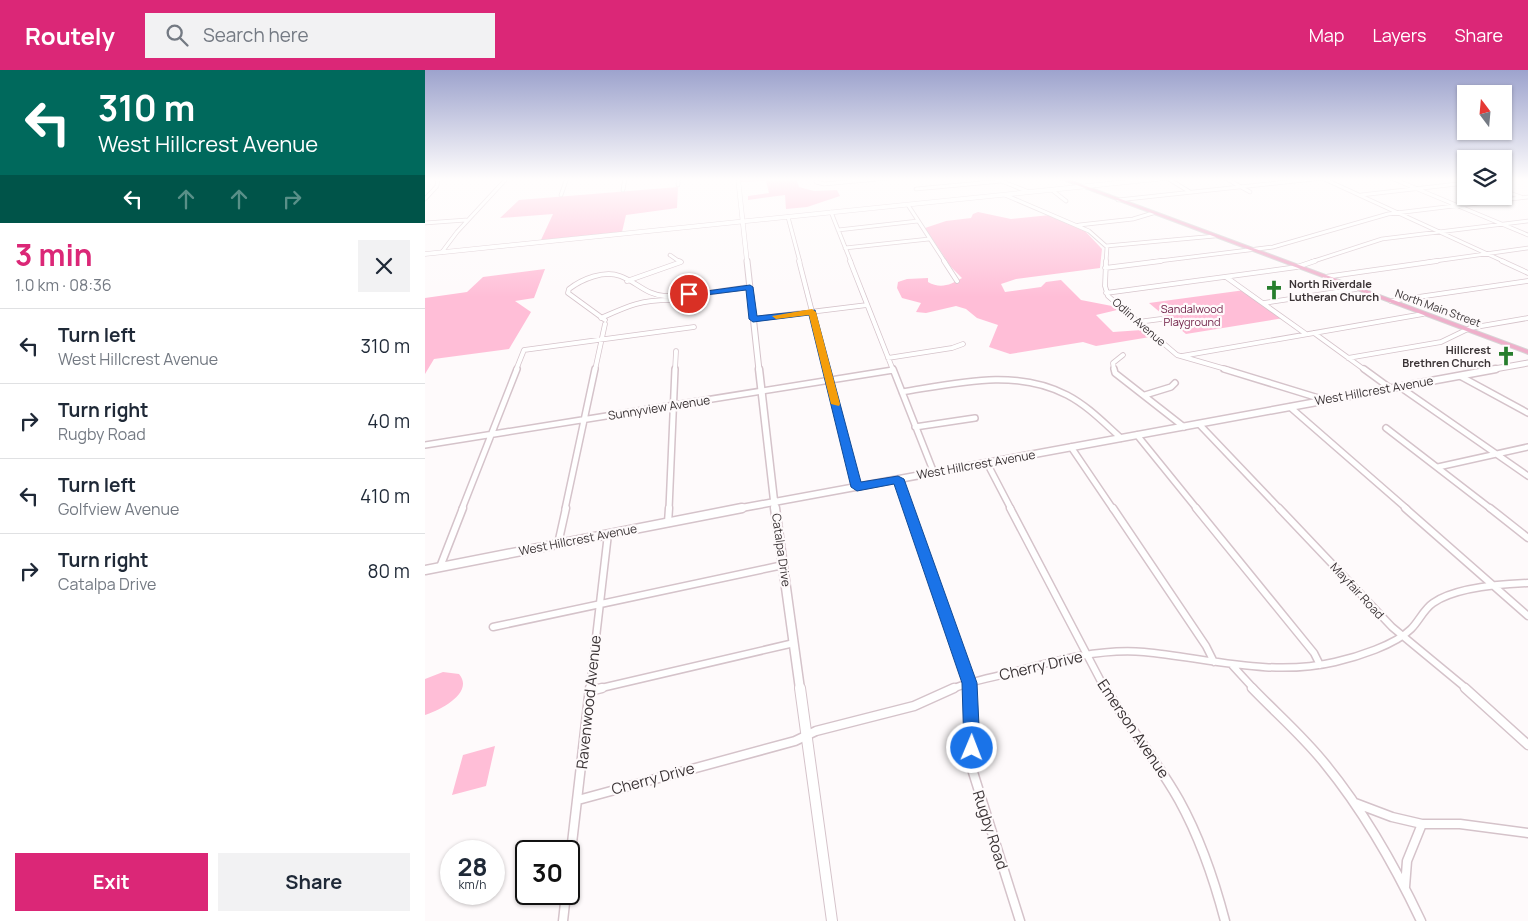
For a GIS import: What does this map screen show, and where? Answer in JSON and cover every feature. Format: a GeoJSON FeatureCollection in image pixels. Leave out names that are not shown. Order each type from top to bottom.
{"type":"FeatureCollection","features":[{"type":"Feature","properties":{"kind":"main road"},"geometry":{"type":"LineString","coordinates":[[425,254],[780,218]]}},
{"type":"Feature","properties":{"kind":"main road","name":"North Main Street"},"geometry":{"type":"LineString","coordinates":[[1166,218],[1528,352]]}},
{"type":"Feature","properties":{"kind":"street"},"geometry":{"type":"LineString","coordinates":[[442,252],[469,218]]}},
{"type":"Feature","properties":{"kind":"street","name":"Catalpa Drive"},"geometry":{"type":"LineString","coordinates":[[742,218],[774,502],[832,921]]}},
{"type":"Feature","properties":{"kind":"street"},"geometry":{"type":"LineString","coordinates":[[788,218],[857,487]]}},
{"type":"Feature","properties":{"kind":"street"},"geometry":{"type":"LineString","coordinates":[[833,218],[933,473]]}},
{"type":"Feature","properties":{"kind":"street"},"geometry":{"type":"LineString","coordinates":[[915,218],[957,281]]}},
{"type":"Feature","properties":{"kind":"street"},"geometry":{"type":"LineString","coordinates":[[1058,218],[1091,232],[1106,246],[1215,236]]}},
{"type":"Feature","properties":{"kind":"street"},"geometry":{"type":"LineString","coordinates":[[1078,226],[1137,218]]}},
{"type":"Feature","properties":{"kind":"street"},"geometry":{"type":"LineString","coordinates":[[1105,268],[1284,245],[1380,218]]}},
{"type":"Feature","properties":{"kind":"street"},"geometry":{"type":"LineString","coordinates":[[1407,218],[1528,273]]}},
{"type":"Feature","properties":{"kind":"street"},"geometry":{"type":"LineString","coordinates":[[1486,218],[1528,235]]}},
{"type":"Feature","properties":{"kind":"street"},"geometry":{"type":"LineString","coordinates":[[425,223],[466,220]]}},
{"type":"Feature","properties":{"kind":"street"},"geometry":{"type":"LineString","coordinates":[[1106,293],[1297,267],[1381,240],[1528,221]]}},
{"type":"Feature","properties":{"kind":"street"},"geometry":{"type":"LineString","coordinates":[[838,230],[917,222]]}},
{"type":"Feature","properties":{"kind":"street"},"geometry":{"type":"LineString","coordinates":[[845,248],[929,239]]}},
{"type":"Feature","properties":{"kind":"street","name":"Odlin Avenue"},"geometry":{"type":"LineString","coordinates":[[1106,246],[1106,293],[1138,322],[1181,356],[1325,400]]}},
{"type":"Feature","properties":{"kind":"street"},"geometry":{"type":"LineString","coordinates":[[1325,277],[1528,248]]}},
{"type":"Feature","properties":{"kind":"street"},"geometry":{"type":"LineString","coordinates":[[627,281],[681,262],[670,256]]}},
{"type":"Feature","properties":{"kind":"street"},"geometry":{"type":"LineString","coordinates":[[604,321],[568,292],[569,289],[579,283],[602,276],[615,275],[651,296],[677,296],[750,289]]}},
{"type":"Feature","properties":{"kind":"street"},"geometry":{"type":"LineString","coordinates":[[1226,277],[1306,334]]}},
{"type":"Feature","properties":{"kind":"street"},"geometry":{"type":"LineString","coordinates":[[1391,301],[1528,281]]}},
{"type":"Feature","properties":{"kind":"street"},"geometry":{"type":"LineString","coordinates":[[557,544],[602,339],[604,321],[628,305],[647,300],[670,300],[750,289]]}},
{"type":"Feature","properties":{"kind":"street"},"geometry":{"type":"LineString","coordinates":[[1264,303],[1356,289]]}},
{"type":"Feature","properties":{"kind":"street"},"geometry":{"type":"LineString","coordinates":[[647,300],[651,296]]}},
{"type":"Feature","properties":{"kind":"street"},"geometry":{"type":"LineString","coordinates":[[753,319],[867,305]]}},
{"type":"Feature","properties":{"kind":"street"},"geometry":{"type":"LineString","coordinates":[[1181,356],[1423,314]]}},
{"type":"Feature","properties":{"kind":"street"},"geometry":{"type":"LineString","coordinates":[[1348,358],[1441,342],[1467,330],[1528,318]]}},
{"type":"Feature","properties":{"kind":"street"},"geometry":{"type":"LineString","coordinates":[[1138,322],[1161,319]]}},
{"type":"Feature","properties":{"kind":"street"},"geometry":{"type":"LineString","coordinates":[[440,567],[490,435],[525,350],[694,327]]}},
{"type":"Feature","properties":{"kind":"street"},"geometry":{"type":"LineString","coordinates":[[1314,333],[1390,388]]}},
{"type":"Feature","properties":{"kind":"street"},"geometry":{"type":"LineString","coordinates":[[888,358],[945,350],[963,344]]}},
{"type":"Feature","properties":{"kind":"street"},"geometry":{"type":"LineString","coordinates":[[668,523],[676,351]]}},
{"type":"Feature","properties":{"kind":"street"},"geometry":{"type":"LineString","coordinates":[[1123,356],[1114,361],[1113,371],[1184,426]]}},
{"type":"Feature","properties":{"kind":"street","name":"West Hillcrest Avenue"},"geometry":{"type":"LineString","coordinates":[[425,570],[774,502],[1528,363]]}},
{"type":"Feature","properties":{"kind":"street","name":"Sunnyview Avenue"},"geometry":{"type":"LineString","coordinates":[[425,445],[893,370]]}},
{"type":"Feature","properties":{"kind":"street"},"geometry":{"type":"LineString","coordinates":[[1460,376],[1528,413]]}},
{"type":"Feature","properties":{"kind":"street"},"geometry":{"type":"LineString","coordinates":[[901,392],[991,379],[1037,382],[1072,396],[1121,438]]}},
{"type":"Feature","properties":{"kind":"street"},"geometry":{"type":"LineString","coordinates":[[1145,395],[1171,387],[1175,383]]}},
{"type":"Feature","properties":{"kind":"street"},"geometry":{"type":"LineString","coordinates":[[1400,387],[1528,476]]}},
{"type":"Feature","properties":{"kind":"street"},"geometry":{"type":"LineString","coordinates":[[1290,407],[1528,616]]}},
{"type":"Feature","properties":{"kind":"street"},"geometry":{"type":"LineString","coordinates":[[915,427],[975,418]]}},
{"type":"Feature","properties":{"kind":"street","name":"Mayfair Road"},"geometry":{"type":"LineString","coordinates":[[1199,424],[1401,636],[1488,707],[1528,744]]}},
{"type":"Feature","properties":{"kind":"street"},"geometry":{"type":"LineString","coordinates":[[1386,428],[1528,538]]}},
{"type":"Feature","properties":{"kind":"street"},"geometry":{"type":"LineString","coordinates":[[1137,435],[1314,653],[1321,665]]}},
{"type":"Feature","properties":{"kind":"street"},"geometry":{"type":"LineString","coordinates":[[1438,468],[1528,447]]}},
{"type":"Feature","properties":{"kind":"street"},"geometry":{"type":"LineString","coordinates":[[1071,448],[1201,638],[1215,662]]}},
{"type":"Feature","properties":{"kind":"street","name":"Emerson Avenue"},"geometry":{"type":"LineString","coordinates":[[987,463],[1087,655],[1122,715],[1170,785],[1187,816],[1210,869],[1225,921]]}},
{"type":"Feature","properties":{"kind":"street","name":"Rugby Road"},"geometry":{"type":"LineString","coordinates":[[898,479],[970,683],[972,769],[1020,921]]}},
{"type":"Feature","properties":{"kind":"street","name":"Ravenwood Avenue"},"geometry":{"type":"LineString","coordinates":[[572,840],[608,534]]}},
{"type":"Feature","properties":{"kind":"street"},"geometry":{"type":"LineString","coordinates":[[493,627],[783,565]]}},
{"type":"Feature","properties":{"kind":"street","name":"Cherry Drive"},"geometry":{"type":"LineString","coordinates":[[577,800],[795,741],[807,734],[914,706],[970,683],[1069,657],[1142,652],[1232,665],[1274,667],[1321,665],[1369,652],[1401,636],[1410,630],[1437,600],[1492,584],[1528,584]]}},
{"type":"Feature","properties":{"kind":"street"},"geometry":{"type":"LineString","coordinates":[[590,691],[794,643]]}},
{"type":"Feature","properties":{"kind":"street"},"geometry":{"type":"LineString","coordinates":[[1232,665],[1310,746],[1355,803],[1405,887],[1421,921]]}},
{"type":"Feature","properties":{"kind":"street"},"geometry":{"type":"LineString","coordinates":[[1355,803],[1392,817],[1421,824],[1460,824],[1528,833]]}},
{"type":"Feature","properties":{"kind":"street"},"geometry":{"type":"LineString","coordinates":[[1405,887],[1407,861],[1421,824]]}},
{"type":"Feature","properties":{"kind":"street"},"geometry":{"type":"LineString","coordinates":[[563,921],[565,905]]}},
{"type":"Feature","properties":{"kind":"green space"},"geometry":{"type":"Polygon","coordinates":[[[551,218],[625,218],[622,232],[541,240],[551,218]]]}},
{"type":"Feature","properties":{"kind":"green space"},"geometry":{"type":"Polygon","coordinates":[[[971,218],[1056,218],[1085,231],[1102,249],[1100,268],[1016,279],[1001,284],[1005,292],[1041,287],[1046,282],[1061,280],[1081,300],[1112,306],[1117,310],[1096,315],[1113,332],[1142,330],[1150,337],[1096,346],[1083,342],[1010,354],[989,347],[998,325],[977,318],[966,309],[956,306],[926,313],[916,312],[921,303],[902,298],[897,288],[898,282],[907,279],[928,278],[928,282],[941,286],[954,283],[962,278],[951,267],[925,228],[946,221],[971,218]]]}},
{"type":"Feature","properties":{"kind":"green space"},"geometry":{"type":"Polygon","coordinates":[[[545,269],[534,298],[515,301],[531,312],[509,349],[434,359],[425,374],[425,298],[467,292],[483,277],[545,269]]]}},
{"type":"Feature","properties":{"kind":"green space","name":"Sandalwood Playground"},"geometry":{"type":"Polygon","coordinates":[[[1245,290],[1284,318],[1186,334],[1149,303],[1245,290]]]}},
{"type":"Feature","properties":{"kind":"green space"},"geometry":{"type":"Polygon","coordinates":[[[443,672],[459,674],[463,681],[462,688],[453,700],[438,710],[425,715],[425,679],[443,672]]]}},
{"type":"Feature","properties":{"kind":"green space"},"geometry":{"type":"Polygon","coordinates":[[[495,746],[486,786],[452,795],[463,755],[495,746]]]}},
{"type":"Feature","properties":{"kind":"slow traffic"},"geometry":{"type":"LineString","coordinates":[[776,316],[812,312],[836,404]]}},
{"type":"Feature","properties":{"kind":"place","name":"North Riverdale Lutheran Church"},"geometry":{"type":"Point","coordinates":[1274,290]}},
{"type":"Feature","properties":{"kind":"place","name":"Hillcrest Brethren Church"},"geometry":{"type":"Point","coordinates":[1506,356]}},
{"type":"Feature","properties":{"kind":"route"},"geometry":{"type":"LineString","coordinates":[[689,294],[750,287],[753,319],[812,312],[857,487],[898,479],[970,683],[972,697],[972,748]]}}]}
